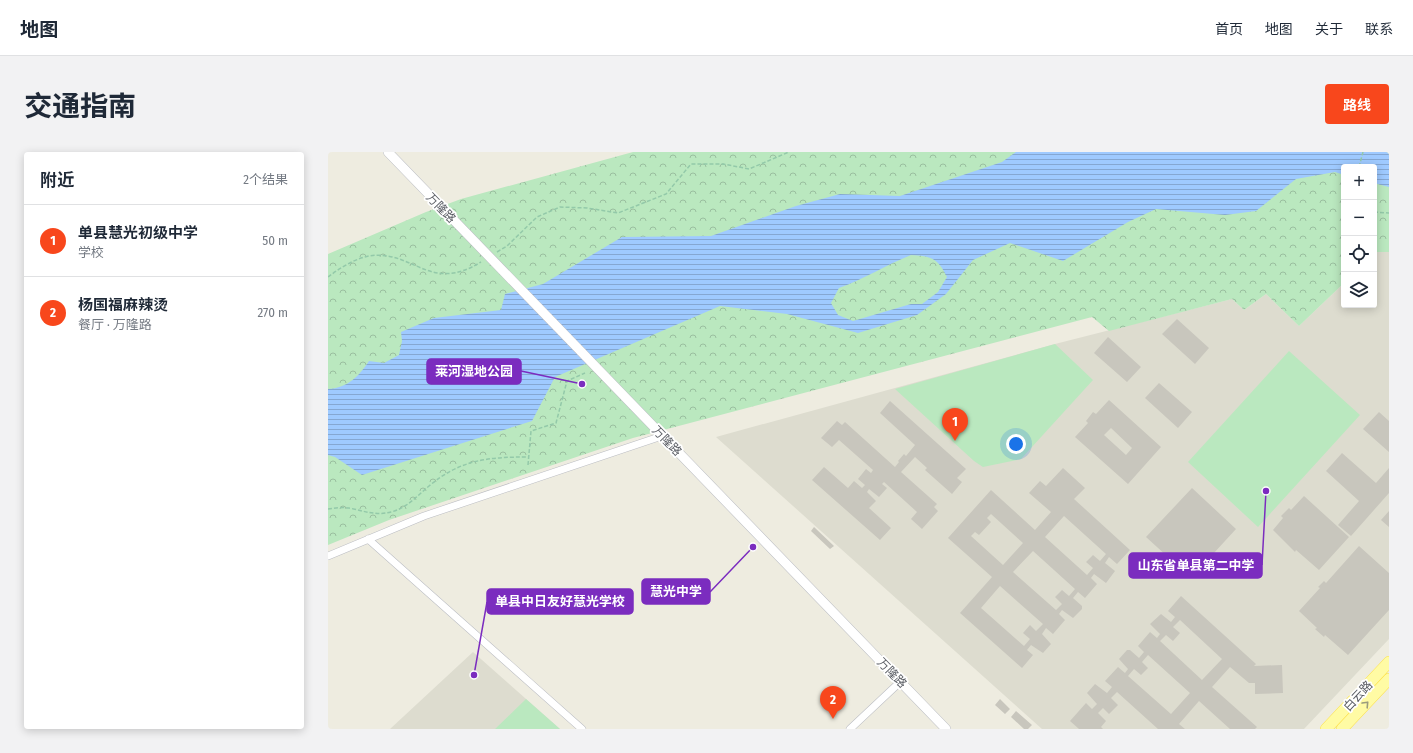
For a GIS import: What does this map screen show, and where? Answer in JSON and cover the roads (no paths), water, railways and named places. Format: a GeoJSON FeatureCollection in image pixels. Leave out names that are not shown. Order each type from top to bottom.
{"type":"FeatureCollection","features":[{"type":"Feature","properties":{"kind":"main road","name":"白云路"},"geometry":{"type":"LineString","coordinates":[[1326,729],[1389,662]]}},
{"type":"Feature","properties":{"kind":"main road","name":"白云路"},"geometry":{"type":"LineString","coordinates":[[1342,729],[1389,679]]}},
{"type":"Feature","properties":{"kind":"street","name":"万隆路"},"geometry":{"type":"LineString","coordinates":[[388,152],[946,729]]}},
{"type":"Feature","properties":{"kind":"street"},"geometry":{"type":"LineString","coordinates":[[328,556],[424,516],[662,436]]}},
{"type":"Feature","properties":{"kind":"street"},"geometry":{"type":"LineString","coordinates":[[368,539],[582,729]]}},
{"type":"Feature","properties":{"kind":"street"},"geometry":{"type":"LineString","coordinates":[[850,729],[900,682]]}},
{"type":"Feature","properties":{"kind":"water"},"geometry":{"type":"Polygon","coordinates":[[[1016,152],[1389,152],[1389,187],[1377,184],[1377,164],[1341,164],[1341,174],[1335,172],[1296,179],[1256,211],[1225,215],[1156,209],[1128,222],[1063,261],[1010,243],[973,260],[946,294],[917,315],[858,333],[787,314],[720,306],[555,377],[532,421],[362,475],[335,457],[328,455],[328,389],[347,384],[361,372],[369,361],[384,363],[399,355],[402,341],[401,332],[434,318],[501,310],[505,294],[543,284],[622,237],[711,236],[796,206],[840,194],[900,196],[1002,162],[1016,152]],[[911,255],[839,288],[831,303],[838,315],[853,321],[911,304],[922,304],[938,292],[947,277],[937,262],[924,256],[911,255]]]}},
{"type":"Feature","properties":{"kind":"place","name":"莱河湿地公园"},"geometry":{"type":"Point","coordinates":[582,384]}},
{"type":"Feature","properties":{"kind":"place","name":"单县慧光初级中学"},"geometry":{"type":"Point","coordinates":[955,441]}},
{"type":"Feature","properties":{"kind":"place","name":"山东省单县第二中学"},"geometry":{"type":"Point","coordinates":[1266,491]}},
{"type":"Feature","properties":{"kind":"place","name":"慧光中学"},"geometry":{"type":"Point","coordinates":[753,547]}},
{"type":"Feature","properties":{"kind":"place","name":"单县中日友好慧光学校"},"geometry":{"type":"Point","coordinates":[474,675]}},
{"type":"Feature","properties":{"kind":"place","name":"杨国福麻辣烫"},"geometry":{"type":"Point","coordinates":[833,719]}}]}
